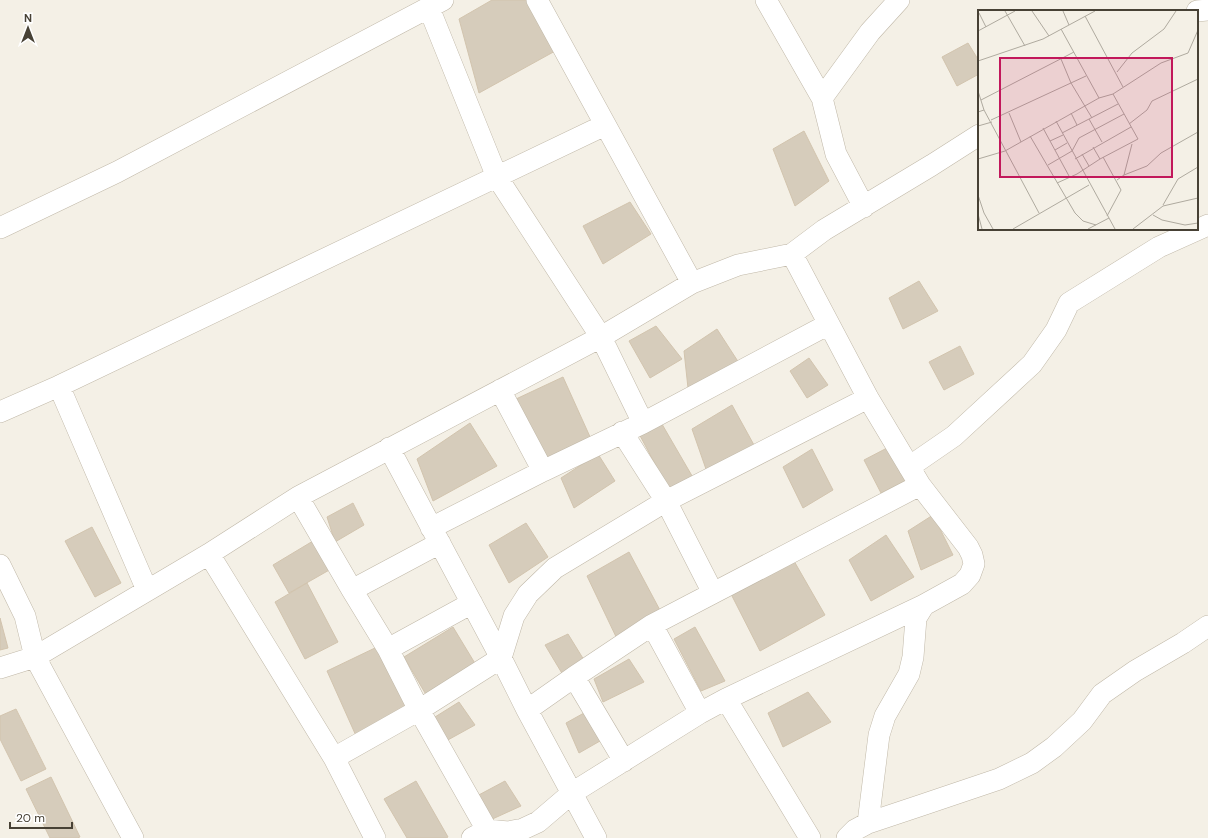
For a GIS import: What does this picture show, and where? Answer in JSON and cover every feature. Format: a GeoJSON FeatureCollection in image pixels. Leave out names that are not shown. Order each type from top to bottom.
{"type":"FeatureCollection","features":[{"type":"Feature","properties":{"kind":"street"},"geometry":{"type":"LineString","coordinates":[[537,0],[692,283]]}},
{"type":"Feature","properties":{"kind":"street"},"geometry":{"type":"LineString","coordinates":[[766,0],[822,98],[836,154],[864,207]]}},
{"type":"Feature","properties":{"kind":"street"},"geometry":{"type":"LineString","coordinates":[[822,98],[870,32],[899,0]]}},
{"type":"Feature","properties":{"kind":"street"},"geometry":{"type":"LineString","coordinates":[[0,228],[117,172],[436,4],[498,177],[601,337],[643,423]]}},
{"type":"Feature","properties":{"kind":"street"},"geometry":{"type":"LineString","coordinates":[[1198,11],[1208,10]]}},
{"type":"Feature","properties":{"kind":"street"},"geometry":{"type":"LineString","coordinates":[[0,412],[59,386],[606,125]]}},
{"type":"Feature","properties":{"kind":"street"},"geometry":{"type":"LineString","coordinates":[[0,668],[35,657],[209,554],[298,497],[601,337],[692,283],[738,264],[792,254],[824,230],[864,207],[978,136]]}},
{"type":"Feature","properties":{"kind":"street"},"geometry":{"type":"LineString","coordinates":[[1198,229],[1208,225]]}},
{"type":"Feature","properties":{"kind":"street"},"geometry":{"type":"LineString","coordinates":[[909,467],[954,436],[1032,364],[1056,330],[1069,303],[1159,247],[1197,230]]}},
{"type":"Feature","properties":{"kind":"street"},"geometry":{"type":"LineString","coordinates":[[298,497],[388,649],[480,834],[508,832],[523,829],[538,822],[572,793],[700,713],[726,699],[924,605],[962,584],[970,575],[974,564],[968,547],[920,485],[909,467],[868,398],[792,254]]}},
{"type":"Feature","properties":{"kind":"street"},"geometry":{"type":"LineString","coordinates":[[352,590],[436,536],[543,471],[643,423],[829,324]]}},
{"type":"Feature","properties":{"kind":"street"},"geometry":{"type":"LineString","coordinates":[[59,386],[147,590]]}},
{"type":"Feature","properties":{"kind":"street"},"geometry":{"type":"LineString","coordinates":[[500,390],[543,471]]}},
{"type":"Feature","properties":{"kind":"street"},"geometry":{"type":"LineString","coordinates":[[334,758],[419,710],[501,658],[514,616],[528,594],[555,568],[666,501],[868,398]]}},
{"type":"Feature","properties":{"kind":"street"},"geometry":{"type":"LineString","coordinates":[[622,432],[666,501],[713,593]]}},
{"type":"Feature","properties":{"kind":"street"},"geometry":{"type":"LineString","coordinates":[[389,448],[596,838]]}},
{"type":"Feature","properties":{"kind":"street"},"geometry":{"type":"LineString","coordinates":[[527,710],[652,625],[920,485]]}},
{"type":"Feature","properties":{"kind":"street"},"geometry":{"type":"LineString","coordinates":[[209,554],[334,758],[375,838]]}},
{"type":"Feature","properties":{"kind":"street"},"geometry":{"type":"LineString","coordinates":[[0,565],[25,616],[35,657],[133,838]]}},
{"type":"Feature","properties":{"kind":"street"},"geometry":{"type":"LineString","coordinates":[[388,649],[472,603]]}},
{"type":"Feature","properties":{"kind":"street"},"geometry":{"type":"LineString","coordinates":[[868,822],[879,735],[885,716],[909,674],[913,657],[916,618],[924,605]]}},
{"type":"Feature","properties":{"kind":"street"},"geometry":{"type":"LineString","coordinates":[[652,625],[700,713]]}},
{"type":"Feature","properties":{"kind":"street"},"geometry":{"type":"LineString","coordinates":[[847,838],[855,830],[868,822],[994,781],[1032,763],[1054,747],[1082,721],[1102,694],[1135,671],[1183,643],[1208,626]]}},
{"type":"Feature","properties":{"kind":"street"},"geometry":{"type":"LineString","coordinates":[[574,677],[624,761]]}},
{"type":"Feature","properties":{"kind":"street"},"geometry":{"type":"LineString","coordinates":[[726,699],[810,838]]}},
{"type":"Feature","properties":{"kind":"building"},"geometry":{"type":"Polygon","coordinates":[[[492,0],[528,0],[557,50],[479,93],[459,19],[492,0]]]}},
{"type":"Feature","properties":{"kind":"building"},"geometry":{"type":"Polygon","coordinates":[[[968,43],[978,59],[978,75],[957,86],[942,57],[968,43]]]}},
{"type":"Feature","properties":{"kind":"building"},"geometry":{"type":"Polygon","coordinates":[[[804,131],[829,181],[795,206],[773,149],[804,131]]]}},
{"type":"Feature","properties":{"kind":"building"},"geometry":{"type":"Polygon","coordinates":[[[630,202],[651,234],[603,264],[583,226],[630,202]]]}},
{"type":"Feature","properties":{"kind":"building"},"geometry":{"type":"Polygon","coordinates":[[[919,281],[938,311],[903,329],[889,298],[919,281]]]}},
{"type":"Feature","properties":{"kind":"building"},"geometry":{"type":"Polygon","coordinates":[[[656,326],[682,359],[650,378],[629,341],[656,326]]]}},
{"type":"Feature","properties":{"kind":"building"},"geometry":{"type":"Polygon","coordinates":[[[717,329],[739,363],[688,388],[684,351],[717,329]]]}},
{"type":"Feature","properties":{"kind":"building"},"geometry":{"type":"Polygon","coordinates":[[[960,346],[974,374],[944,390],[929,362],[960,346]]]}},
{"type":"Feature","properties":{"kind":"building"},"geometry":{"type":"Polygon","coordinates":[[[809,358],[828,385],[807,398],[790,371],[809,358]]]}},
{"type":"Feature","properties":{"kind":"building"},"geometry":{"type":"Polygon","coordinates":[[[563,377],[591,439],[545,461],[516,399],[563,377]]]}},
{"type":"Feature","properties":{"kind":"building"},"geometry":{"type":"Polygon","coordinates":[[[732,405],[754,445],[707,472],[692,429],[732,405]]]}},
{"type":"Feature","properties":{"kind":"building"},"geometry":{"type":"Polygon","coordinates":[[[659,419],[695,481],[670,492],[637,430],[659,419]]]}},
{"type":"Feature","properties":{"kind":"building"},"geometry":{"type":"Polygon","coordinates":[[[470,423],[497,466],[433,501],[417,459],[470,423]]]}},
{"type":"Feature","properties":{"kind":"building"},"geometry":{"type":"Polygon","coordinates":[[[887,448],[905,481],[881,493],[864,460],[887,448]]]}},
{"type":"Feature","properties":{"kind":"building"},"geometry":{"type":"Polygon","coordinates":[[[812,449],[833,490],[803,508],[783,467],[812,449]]]}},
{"type":"Feature","properties":{"kind":"building"},"geometry":{"type":"Polygon","coordinates":[[[598,454],[615,481],[574,508],[561,478],[598,454]]]}},
{"type":"Feature","properties":{"kind":"building"},"geometry":{"type":"Polygon","coordinates":[[[353,503],[364,525],[335,542],[327,517],[353,503]]]}},
{"type":"Feature","properties":{"kind":"building"},"geometry":{"type":"Polygon","coordinates":[[[933,515],[953,555],[921,570],[908,531],[933,515]]]}},
{"type":"Feature","properties":{"kind":"building"},"geometry":{"type":"Polygon","coordinates":[[[526,523],[548,557],[509,583],[489,545],[526,523]]]}},
{"type":"Feature","properties":{"kind":"building"},"geometry":{"type":"Polygon","coordinates":[[[92,527],[121,583],[95,597],[65,541],[92,527]]]}},
{"type":"Feature","properties":{"kind":"building"},"geometry":{"type":"Polygon","coordinates":[[[886,535],[914,577],[871,601],[849,560],[886,535]]]}},
{"type":"Feature","properties":{"kind":"building"},"geometry":{"type":"Polygon","coordinates":[[[313,541],[331,569],[289,593],[273,565],[313,541]]]}},
{"type":"Feature","properties":{"kind":"building"},"geometry":{"type":"Polygon","coordinates":[[[629,552],[662,614],[619,643],[587,576],[629,552]]]}},
{"type":"Feature","properties":{"kind":"building"},"geometry":{"type":"Polygon","coordinates":[[[794,561],[825,615],[760,651],[731,594],[794,561]]]}},
{"type":"Feature","properties":{"kind":"building"},"geometry":{"type":"Polygon","coordinates":[[[307,583],[338,642],[305,659],[275,602],[307,583]]]}},
{"type":"Feature","properties":{"kind":"building"},"geometry":{"type":"Polygon","coordinates":[[[0,618],[8,648],[0,650],[0,618]]]}},
{"type":"Feature","properties":{"kind":"building"},"geometry":{"type":"Polygon","coordinates":[[[453,627],[476,665],[428,698],[404,657],[453,627]]]}},
{"type":"Feature","properties":{"kind":"building"},"geometry":{"type":"Polygon","coordinates":[[[695,627],[725,681],[701,691],[674,639],[695,627]]]}},
{"type":"Feature","properties":{"kind":"building"},"geometry":{"type":"Polygon","coordinates":[[[568,634],[584,660],[563,675],[545,645],[568,634]]]}},
{"type":"Feature","properties":{"kind":"building"},"geometry":{"type":"Polygon","coordinates":[[[377,647],[412,709],[357,738],[327,671],[377,647]]]}},
{"type":"Feature","properties":{"kind":"building"},"geometry":{"type":"Polygon","coordinates":[[[629,659],[644,682],[603,702],[594,679],[629,659]]]}},
{"type":"Feature","properties":{"kind":"building"},"geometry":{"type":"Polygon","coordinates":[[[808,692],[831,722],[783,747],[768,713],[808,692]]]}},
{"type":"Feature","properties":{"kind":"building"},"geometry":{"type":"Polygon","coordinates":[[[459,702],[475,725],[446,741],[435,717],[459,702]]]}},
{"type":"Feature","properties":{"kind":"building"},"geometry":{"type":"Polygon","coordinates":[[[16,709],[46,769],[21,781],[0,739],[0,716],[16,709]]]}},
{"type":"Feature","properties":{"kind":"building"},"geometry":{"type":"Polygon","coordinates":[[[584,713],[600,741],[579,753],[566,723],[584,713]]]}},
{"type":"Feature","properties":{"kind":"building"},"geometry":{"type":"Polygon","coordinates":[[[51,777],[80,837],[50,838],[26,789],[51,777]]]}},
{"type":"Feature","properties":{"kind":"building"},"geometry":{"type":"Polygon","coordinates":[[[416,781],[448,837],[407,838],[384,799],[416,781]]]}},
{"type":"Feature","properties":{"kind":"building"},"geometry":{"type":"Polygon","coordinates":[[[505,781],[521,806],[488,821],[475,797],[505,781]]]}}]}
